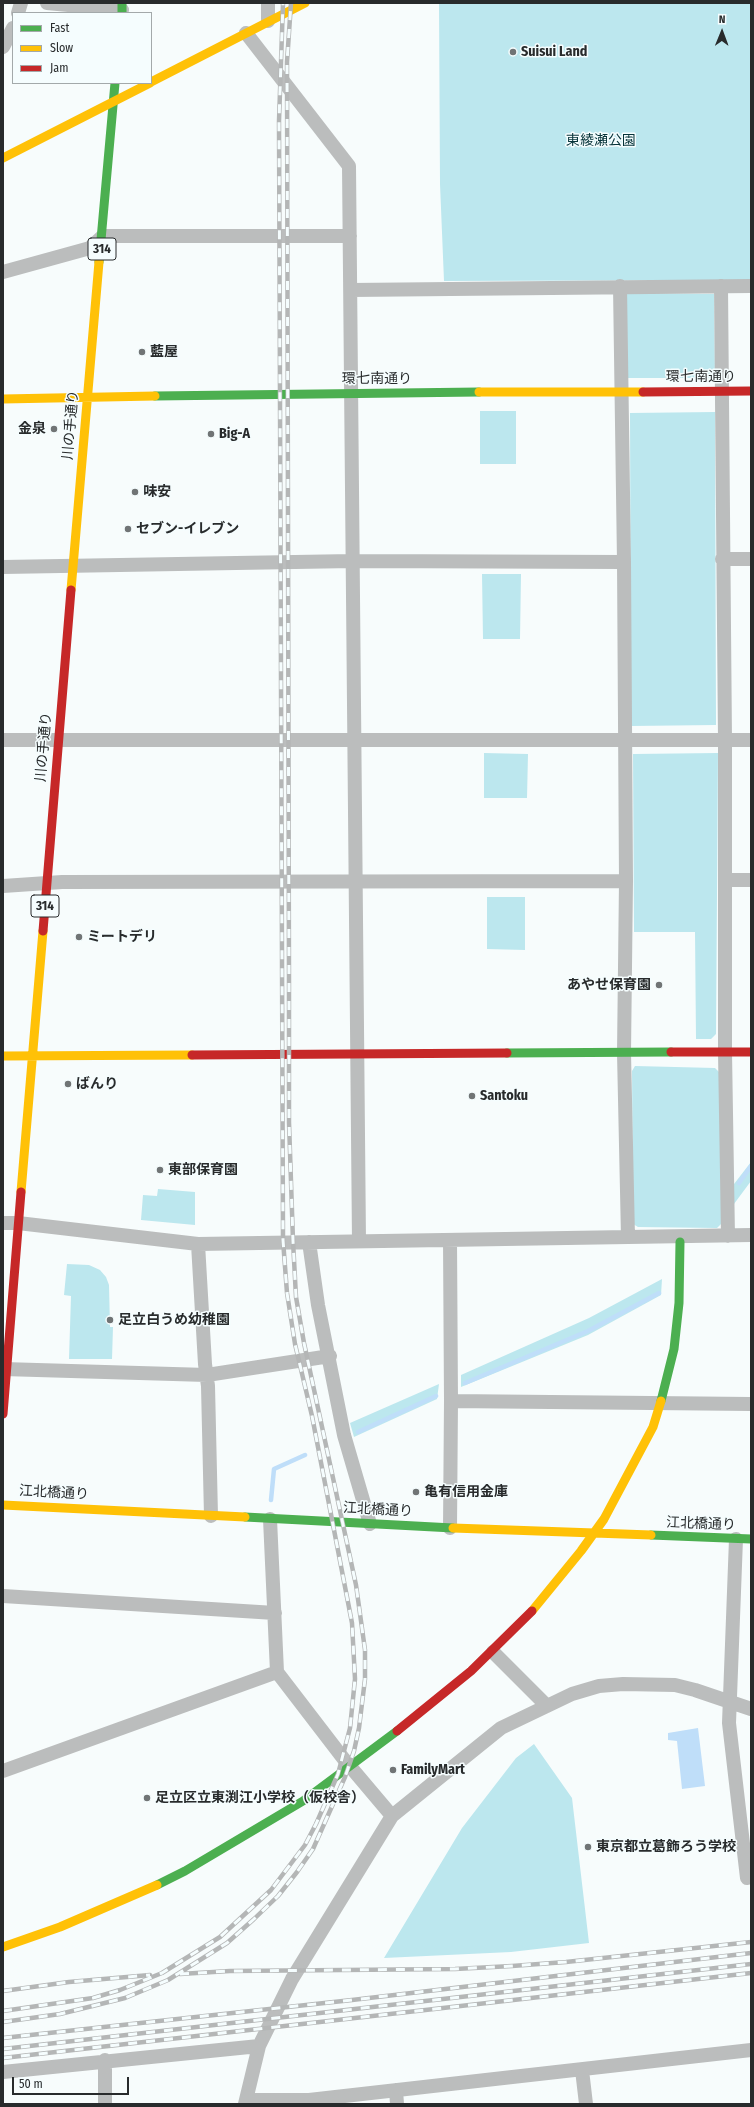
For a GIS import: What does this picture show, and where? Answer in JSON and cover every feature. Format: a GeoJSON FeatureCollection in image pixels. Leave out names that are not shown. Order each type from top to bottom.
{"type":"FeatureCollection","features":[{"type":"Feature","properties":{"kind":"street"},"geometry":{"type":"LineString","coordinates":[[55,3],[122,9]]}},
{"type":"Feature","properties":{"kind":"street"},"geometry":{"type":"LineString","coordinates":[[268,3],[268,21]]}},
{"type":"Feature","properties":{"kind":"street"},"geometry":{"type":"LineString","coordinates":[[152,82],[305,3]]}},
{"type":"Feature","properties":{"kind":"street"},"geometry":{"type":"LineString","coordinates":[[3,47],[12,30]]}},
{"type":"Feature","properties":{"kind":"street"},"geometry":{"type":"LineString","coordinates":[[246,33],[349,166],[356,1054],[359,1241]]}},
{"type":"Feature","properties":{"kind":"street","name":"川の手通り"},"geometry":{"type":"LineString","coordinates":[[3,1414],[5,1369],[115,84]]}},
{"type":"Feature","properties":{"kind":"street"},"geometry":{"type":"LineString","coordinates":[[3,158],[148,84]]}},
{"type":"Feature","properties":{"kind":"street"},"geometry":{"type":"LineString","coordinates":[[3,272],[90,248],[103,236],[350,236]]}},
{"type":"Feature","properties":{"kind":"street"},"geometry":{"type":"LineString","coordinates":[[351,290],[620,286],[751,286]]}},
{"type":"Feature","properties":{"kind":"street"},"geometry":{"type":"LineString","coordinates":[[620,286],[624,562],[626,881],[624,1053],[628,1236]]}},
{"type":"Feature","properties":{"kind":"street"},"geometry":{"type":"LineString","coordinates":[[721,286],[722,559],[725,740],[725,1052],[728,1236]]}},
{"type":"Feature","properties":{"kind":"street","name":"環七南通り"},"geometry":{"type":"LineString","coordinates":[[3,399],[351,393],[751,391]]}},
{"type":"Feature","properties":{"kind":"street"},"geometry":{"type":"LineString","coordinates":[[722,559],[751,559]]}},
{"type":"Feature","properties":{"kind":"street"},"geometry":{"type":"LineString","coordinates":[[3,567],[353,561],[624,562]]}},
{"type":"Feature","properties":{"kind":"street"},"geometry":{"type":"LineString","coordinates":[[3,740],[751,740]]}},
{"type":"Feature","properties":{"kind":"street"},"geometry":{"type":"LineString","coordinates":[[725,880],[751,880]]}},
{"type":"Feature","properties":{"kind":"street"},"geometry":{"type":"LineString","coordinates":[[3,886],[47,883],[626,881]]}},
{"type":"Feature","properties":{"kind":"street"},"geometry":{"type":"LineString","coordinates":[[3,1056],[751,1052]]}},
{"type":"Feature","properties":{"kind":"street"},"geometry":{"type":"LineString","coordinates":[[3,1223],[18,1223],[198,1244],[628,1236],[680,1239],[751,1235]]}},
{"type":"Feature","properties":{"kind":"street"},"geometry":{"type":"LineString","coordinates":[[3,1947],[95,1914],[185,1871],[303,1801],[350,1766],[493,1652],[537,1606],[594,1534],[624,1484],[642,1450],[661,1403],[670,1368],[677,1330],[680,1239]]}},
{"type":"Feature","properties":{"kind":"street"},"geometry":{"type":"LineString","coordinates":[[450,1240],[450,1528]]}},
{"type":"Feature","properties":{"kind":"street"},"geometry":{"type":"LineString","coordinates":[[309,1242],[318,1305],[330,1356],[344,1434],[370,1524]]}},
{"type":"Feature","properties":{"kind":"street"},"geometry":{"type":"LineString","coordinates":[[198,1244],[206,1375],[208,1386],[212,1516]]}},
{"type":"Feature","properties":{"kind":"street"},"geometry":{"type":"LineString","coordinates":[[5,1369],[206,1375],[330,1356]]}},
{"type":"Feature","properties":{"kind":"street"},"geometry":{"type":"LineString","coordinates":[[451,1401],[751,1404]]}},
{"type":"Feature","properties":{"kind":"street","name":"江北橋通り"},"geometry":{"type":"LineString","coordinates":[[3,1505],[450,1528],[751,1539]]}},
{"type":"Feature","properties":{"kind":"street"},"geometry":{"type":"LineString","coordinates":[[270,1519],[277,1672],[350,1766],[392,1816]]}},
{"type":"Feature","properties":{"kind":"street"},"geometry":{"type":"LineString","coordinates":[[736,1539],[729,1723],[747,1878],[751,1877]]}},
{"type":"Feature","properties":{"kind":"street"},"geometry":{"type":"LineString","coordinates":[[3,1596],[275,1613]]}},
{"type":"Feature","properties":{"kind":"street"},"geometry":{"type":"LineString","coordinates":[[493,1652],[547,1706]]}},
{"type":"Feature","properties":{"kind":"street"},"geometry":{"type":"LineString","coordinates":[[3,1771],[277,1672]]}},
{"type":"Feature","properties":{"kind":"street"},"geometry":{"type":"LineString","coordinates":[[751,1709],[695,1690],[674,1685],[623,1684],[599,1686],[547,1706],[501,1728],[392,1816],[292,1979],[258,2046],[245,2102],[396,2097],[582,2070],[751,2050]]}},
{"type":"Feature","properties":{"kind":"street"},"geometry":{"type":"LineString","coordinates":[[3,2072],[105,2060],[258,2046]]}},
{"type":"Feature","properties":{"kind":"street"},"geometry":{"type":"LineString","coordinates":[[105,2060],[105,2104]]}},
{"type":"Feature","properties":{"kind":"street"},"geometry":{"type":"LineString","coordinates":[[582,2070],[586,2104]]}},
{"type":"Feature","properties":{"kind":"green space","name":"東綾瀬公園"},"geometry":{"type":"Polygon","coordinates":[[[439,3],[751,3],[751,280],[444,281],[440,184],[439,3]]]}},
{"type":"Feature","properties":{"kind":"green space"},"geometry":{"type":"Polygon","coordinates":[[[627,293],[714,294],[715,378],[626,378],[627,293]]]}},
{"type":"Feature","properties":{"kind":"green space"},"geometry":{"type":"Polygon","coordinates":[[[480,411],[516,411],[516,464],[480,464],[480,411]]]}},
{"type":"Feature","properties":{"kind":"green space"},"geometry":{"type":"Polygon","coordinates":[[[715,412],[716,725],[631,726],[630,413],[715,412]]]}},
{"type":"Feature","properties":{"kind":"green space"},"geometry":{"type":"Polygon","coordinates":[[[482,574],[521,574],[520,639],[483,639],[482,574]]]}},
{"type":"Feature","properties":{"kind":"green space"},"geometry":{"type":"Polygon","coordinates":[[[484,753],[528,754],[527,798],[484,798],[484,753]]]}},
{"type":"Feature","properties":{"kind":"green space"},"geometry":{"type":"Polygon","coordinates":[[[718,753],[716,1034],[711,1039],[696,1039],[695,932],[634,932],[633,754],[718,753]]]}},
{"type":"Feature","properties":{"kind":"green space"},"geometry":{"type":"Polygon","coordinates":[[[487,897],[525,897],[525,950],[487,949],[487,897]]]}},
{"type":"Feature","properties":{"kind":"green space"},"geometry":{"type":"Polygon","coordinates":[[[635,1066],[715,1068],[719,1072],[723,1222],[717,1228],[638,1227],[633,1224],[632,1071],[635,1066]]]}},
{"type":"Feature","properties":{"kind":"green space"},"geometry":{"type":"Polygon","coordinates":[[[751,1162],[751,1181],[734,1204],[734,1184],[751,1162]]]}},
{"type":"Feature","properties":{"kind":"green space"},"geometry":{"type":"Polygon","coordinates":[[[158,1189],[195,1192],[195,1225],[141,1220],[143,1195],[157,1196],[158,1189]]]}},
{"type":"Feature","properties":{"kind":"green space"},"geometry":{"type":"Polygon","coordinates":[[[67,1264],[89,1265],[100,1270],[106,1277],[109,1285],[110,1327],[113,1327],[112,1359],[69,1359],[71,1296],[64,1295],[67,1264]]]}},
{"type":"Feature","properties":{"kind":"green space"},"geometry":{"type":"Polygon","coordinates":[[[662,1279],[661,1295],[588,1335],[461,1387],[461,1375],[589,1318],[662,1279]]]}},
{"type":"Feature","properties":{"kind":"green space"},"geometry":{"type":"Polygon","coordinates":[[[439,1384],[437,1399],[354,1437],[350,1423],[439,1384]]]}},
{"type":"Feature","properties":{"kind":"green space"},"geometry":{"type":"Polygon","coordinates":[[[534,1744],[572,1798],[589,1943],[511,1952],[384,1958],[462,1828],[516,1758],[534,1744]]]}},
{"type":"Feature","properties":{"kind":"shaded area"},"geometry":{"type":"Polygon","coordinates":[[[698,1728],[705,1786],[682,1789],[677,1741],[668,1740],[668,1733],[698,1728]]]}},
{"type":"Feature","properties":{"kind":"waterway"},"geometry":{"type":"LineString","coordinates":[[739,1183],[751,1166]]}},
{"type":"Feature","properties":{"kind":"waterway"},"geometry":{"type":"LineString","coordinates":[[465,1383],[588,1331],[659,1293]]}},
{"type":"Feature","properties":{"kind":"waterway"},"geometry":{"type":"LineString","coordinates":[[358,1432],[436,1396]]}},
{"type":"Feature","properties":{"kind":"waterway"},"geometry":{"type":"LineString","coordinates":[[271,1500],[274,1469],[305,1455]]}},
{"type":"Feature","properties":{"kind":"railway"},"geometry":{"type":"LineString","coordinates":[[3,2011],[93,1998],[120,1990],[162,1973],[220,1937],[271,1890],[305,1845],[338,1774],[350,1728],[355,1679],[352,1623],[312,1416],[295,1344],[287,1293],[283,1240],[279,121],[283,3]]}},
{"type":"Feature","properties":{"kind":"railway"},"geometry":{"type":"LineString","coordinates":[[3,2022],[60,2014],[125,1998],[168,1980],[227,1943],[278,1896],[313,1849],[345,1777],[354,1751],[359,1728],[365,1679],[365,1650],[356,1585],[304,1343],[296,1297],[293,1241],[289,1122],[287,62],[291,3]]}},
{"type":"Feature","properties":{"kind":"railway"},"geometry":{"type":"LineString","coordinates":[[180,1974],[230,1971],[455,1969],[512,1966],[566,1962],[751,1942]]}},
{"type":"Feature","properties":{"kind":"railway"},"geometry":{"type":"LineString","coordinates":[[3,2038],[352,2000],[751,1953]]}},
{"type":"Feature","properties":{"kind":"railway"},"geometry":{"type":"LineString","coordinates":[[3,2049],[751,1964]]}},
{"type":"Feature","properties":{"kind":"railway"},"geometry":{"type":"LineString","coordinates":[[3,2058],[751,1973]]}},
{"type":"Feature","properties":{"kind":"railway"},"geometry":{"type":"LineString","coordinates":[[3,1991],[69,1982],[150,1975]]}},
{"type":"Feature","properties":{"kind":"traffic: fast"},"geometry":{"type":"LineString","coordinates":[[122,3],[122,12]]}},
{"type":"Feature","properties":{"kind":"traffic: fast"},"geometry":{"type":"LineString","coordinates":[[99,262],[115,84]]}},
{"type":"Feature","properties":{"kind":"traffic: fast"},"geometry":{"type":"LineString","coordinates":[[155,396],[479,392]]}},
{"type":"Feature","properties":{"kind":"traffic: fast"},"geometry":{"type":"LineString","coordinates":[[507,1053],[671,1052]]}},
{"type":"Feature","properties":{"kind":"traffic: fast"},"geometry":{"type":"LineString","coordinates":[[661,1401],[674,1349],[679,1303],[680,1242]]}},
{"type":"Feature","properties":{"kind":"traffic: fast"},"geometry":{"type":"LineString","coordinates":[[245,1517],[453,1528]]}},
{"type":"Feature","properties":{"kind":"traffic: fast"},"geometry":{"type":"LineString","coordinates":[[651,1535],[751,1539]]}},
{"type":"Feature","properties":{"kind":"traffic: fast"},"geometry":{"type":"LineString","coordinates":[[157,1885],[185,1871],[303,1801],[397,1731]]}},
{"type":"Feature","properties":{"kind":"traffic: slow"},"geometry":{"type":"LineString","coordinates":[[152,81],[305,3]]}},
{"type":"Feature","properties":{"kind":"traffic: slow"},"geometry":{"type":"LineString","coordinates":[[3,158],[148,84]]}},
{"type":"Feature","properties":{"kind":"traffic: slow"},"geometry":{"type":"LineString","coordinates":[[71,590],[99,262]]}},
{"type":"Feature","properties":{"kind":"traffic: slow"},"geometry":{"type":"LineString","coordinates":[[479,392],[643,392]]}},
{"type":"Feature","properties":{"kind":"traffic: slow"},"geometry":{"type":"LineString","coordinates":[[3,399],[155,396]]}},
{"type":"Feature","properties":{"kind":"traffic: slow"},"geometry":{"type":"LineString","coordinates":[[21,1192],[43,931]]}},
{"type":"Feature","properties":{"kind":"traffic: slow"},"geometry":{"type":"LineString","coordinates":[[3,1056],[192,1055]]}},
{"type":"Feature","properties":{"kind":"traffic: slow"},"geometry":{"type":"LineString","coordinates":[[532,1611],[581,1551],[604,1519],[653,1427],[661,1401]]}},
{"type":"Feature","properties":{"kind":"traffic: slow"},"geometry":{"type":"LineString","coordinates":[[3,1505],[245,1517]]}},
{"type":"Feature","properties":{"kind":"traffic: slow"},"geometry":{"type":"LineString","coordinates":[[453,1528],[651,1535]]}},
{"type":"Feature","properties":{"kind":"traffic: slow"},"geometry":{"type":"LineString","coordinates":[[3,1947],[60,1927],[157,1885]]}},
{"type":"Feature","properties":{"kind":"traffic: jam"},"geometry":{"type":"LineString","coordinates":[[643,392],[751,391]]}},
{"type":"Feature","properties":{"kind":"traffic: jam"},"geometry":{"type":"LineString","coordinates":[[43,931],[71,590]]}},
{"type":"Feature","properties":{"kind":"traffic: jam"},"geometry":{"type":"LineString","coordinates":[[671,1052],[751,1052]]}},
{"type":"Feature","properties":{"kind":"traffic: jam"},"geometry":{"type":"LineString","coordinates":[[192,1055],[507,1053]]}},
{"type":"Feature","properties":{"kind":"traffic: jam"},"geometry":{"type":"LineString","coordinates":[[3,1414],[21,1192]]}},
{"type":"Feature","properties":{"kind":"traffic: jam"},"geometry":{"type":"LineString","coordinates":[[397,1731],[471,1671],[532,1611]]}},
{"type":"Feature","properties":{"kind":"place","name":"Suisui Land"},"geometry":{"type":"Point","coordinates":[513,52]}},
{"type":"Feature","properties":{"kind":"place","name":"藍屋"},"geometry":{"type":"Point","coordinates":[142,352]}},
{"type":"Feature","properties":{"kind":"place","name":"金泉"},"geometry":{"type":"Point","coordinates":[54,429]}},
{"type":"Feature","properties":{"kind":"place","name":"Big-A"},"geometry":{"type":"Point","coordinates":[211,434]}},
{"type":"Feature","properties":{"kind":"place","name":"味安"},"geometry":{"type":"Point","coordinates":[135,492]}},
{"type":"Feature","properties":{"kind":"place","name":"セブン-イレブン"},"geometry":{"type":"Point","coordinates":[128,529]}},
{"type":"Feature","properties":{"kind":"place","name":"ミートデリ"},"geometry":{"type":"Point","coordinates":[79,937]}},
{"type":"Feature","properties":{"kind":"place","name":"あやせ保育園"},"geometry":{"type":"Point","coordinates":[659,985]}},
{"type":"Feature","properties":{"kind":"place","name":"ばんり"},"geometry":{"type":"Point","coordinates":[68,1084]}},
{"type":"Feature","properties":{"kind":"place","name":"Santoku"},"geometry":{"type":"Point","coordinates":[472,1096]}},
{"type":"Feature","properties":{"kind":"place","name":"東部保育園"},"geometry":{"type":"Point","coordinates":[160,1170]}},
{"type":"Feature","properties":{"kind":"place","name":"足立白うめ幼稚園"},"geometry":{"type":"Point","coordinates":[110,1320]}},
{"type":"Feature","properties":{"kind":"place","name":"亀有信用金庫"},"geometry":{"type":"Point","coordinates":[416,1492]}},
{"type":"Feature","properties":{"kind":"place","name":"FamilyMart"},"geometry":{"type":"Point","coordinates":[393,1770]}},
{"type":"Feature","properties":{"kind":"place","name":"足立区立東渕江小学校（仮校舎）"},"geometry":{"type":"Point","coordinates":[147,1798]}},
{"type":"Feature","properties":{"kind":"place","name":"東京都立葛飾ろう学校"},"geometry":{"type":"Point","coordinates":[588,1847]}}]}
